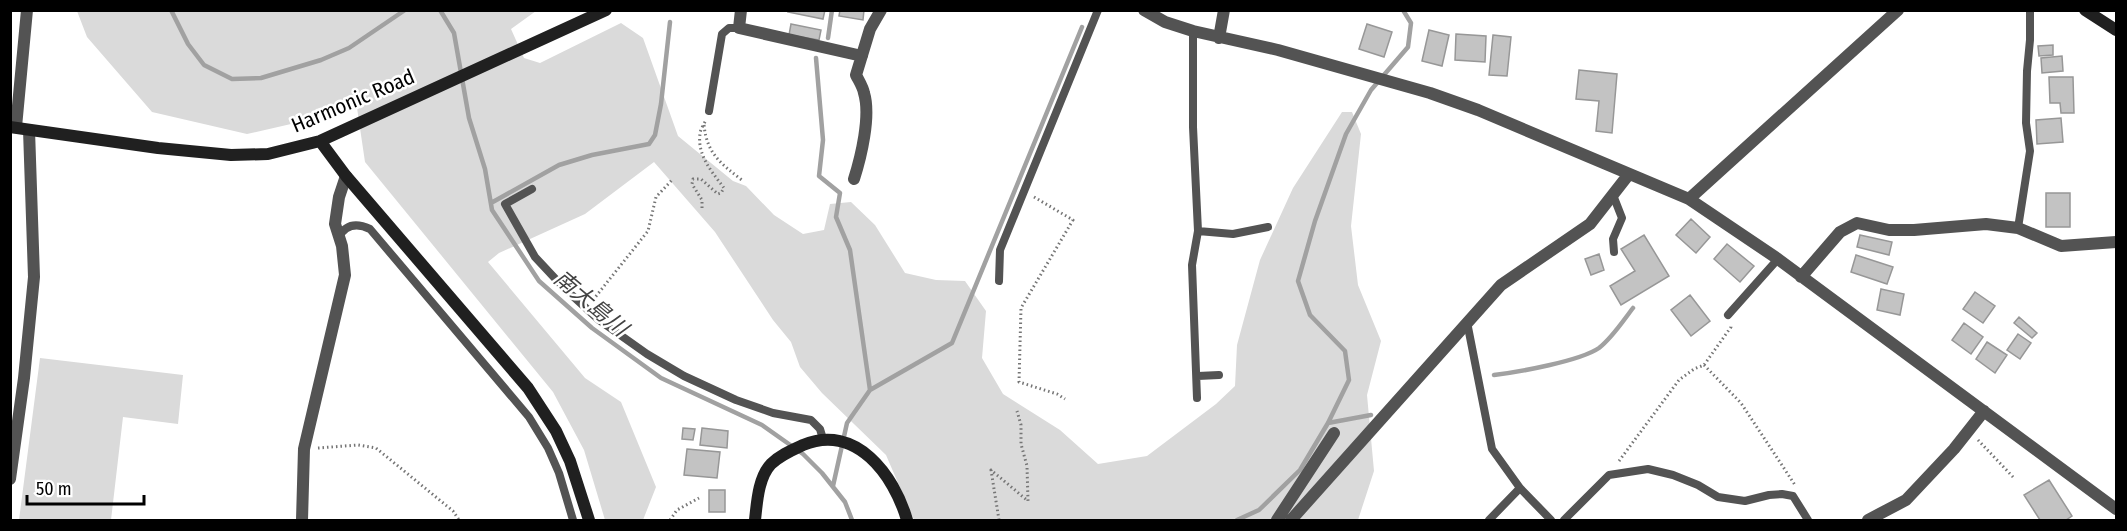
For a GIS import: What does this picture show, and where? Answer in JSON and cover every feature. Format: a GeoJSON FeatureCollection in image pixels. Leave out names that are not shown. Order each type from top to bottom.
{"type":"FeatureCollection","features":[{"type":"Feature","properties":{"kind":"street"},"geometry":{"type":"LineString","coordinates":[[13,127],[27,10]]}},
{"type":"Feature","properties":{"kind":"street","name":"Harmonic Road"},"geometry":{"type":"LineString","coordinates":[[13,127],[158,148],[231,155],[268,154],[320,141],[606,10]]}},
{"type":"Feature","properties":{"kind":"street"},"geometry":{"type":"LineString","coordinates":[[741,10],[739,28],[862,57]]}},
{"type":"Feature","properties":{"kind":"street"},"geometry":{"type":"LineString","coordinates":[[854,179],[867,115],[865,93],[856,75],[870,29],[881,10]]}},
{"type":"Feature","properties":{"kind":"street"},"geometry":{"type":"LineString","coordinates":[[1144,10],[1166,16],[1193,32],[1278,50],[1371,75],[1478,110],[1689,199],[1778,259],[2116,509]]}},
{"type":"Feature","properties":{"kind":"street"},"geometry":{"type":"LineString","coordinates":[[1219,38],[1224,10]]}},
{"type":"Feature","properties":{"kind":"street"},"geometry":{"type":"LineString","coordinates":[[1689,199],[1898,10]]}},
{"type":"Feature","properties":{"kind":"street"},"geometry":{"type":"LineString","coordinates":[[2085,10],[2116,30]]}},
{"type":"Feature","properties":{"kind":"street"},"geometry":{"type":"LineString","coordinates":[[10,479],[24,378],[34,278],[29,130]]}},
{"type":"Feature","properties":{"kind":"street"},"geometry":{"type":"LineString","coordinates":[[320,141],[346,176],[528,388],[556,431],[589,520]]}},
{"type":"Feature","properties":{"kind":"street"},"geometry":{"type":"LineString","coordinates":[[1291,520],[1501,285],[1590,224],[1629,174]]}},
{"type":"Feature","properties":{"kind":"street"},"geometry":{"type":"LineString","coordinates":[[302,520],[304,449],[345,275],[335,224],[339,197],[346,176]]}},
{"type":"Feature","properties":{"kind":"street"},"geometry":{"type":"LineString","coordinates":[[1801,277],[1840,232],[1857,223],[1889,230],[1986,224],[2018,228],[2061,246],[2116,242]]}},
{"type":"Feature","properties":{"kind":"street"},"geometry":{"type":"LineString","coordinates":[[1868,520],[1906,500],[1954,449],[1984,411]]}},
{"type":"Feature","properties":{"kind":"street"},"geometry":{"type":"LineString","coordinates":[[1277,520],[1334,434]]}},
{"type":"Feature","properties":{"kind":"street"},"geometry":{"type":"LineString","coordinates":[[755,520],[758,495],[770,465],[787,452],[822,440],[847,444],[861,451],[886,473],[897,493],[907,520]]}},
{"type":"Feature","properties":{"kind":"lane"},"geometry":{"type":"LineString","coordinates":[[999,281],[1000,250],[1098,10]]}},
{"type":"Feature","properties":{"kind":"lane"},"geometry":{"type":"LineString","coordinates":[[2018,228],[2030,151],[2026,123],[2030,10]]}},
{"type":"Feature","properties":{"kind":"lane"},"geometry":{"type":"LineString","coordinates":[[709,111],[722,34],[729,28],[739,28]]}},
{"type":"Feature","properties":{"kind":"lane"},"geometry":{"type":"LineString","coordinates":[[1193,32],[1193,126],[1198,231],[1192,265],[1198,376],[1197,398]]}},
{"type":"Feature","properties":{"kind":"lane"},"geometry":{"type":"LineString","coordinates":[[532,189],[505,204],[535,257],[564,288],[588,309],[647,354],[684,376],[773,414],[811,420],[820,429],[822,440]]}},
{"type":"Feature","properties":{"kind":"lane"},"geometry":{"type":"LineString","coordinates":[[1613,195],[1622,218],[1613,239],[1614,252]]}},
{"type":"Feature","properties":{"kind":"lane"},"geometry":{"type":"LineString","coordinates":[[339,237],[348,227],[359,224],[370,229],[529,417],[549,448],[573,520]]}},
{"type":"Feature","properties":{"kind":"lane"},"geometry":{"type":"LineString","coordinates":[[1198,231],[1233,234],[1268,227]]}},
{"type":"Feature","properties":{"kind":"lane"},"geometry":{"type":"LineString","coordinates":[[1728,315],[1778,259]]}},
{"type":"Feature","properties":{"kind":"lane"},"geometry":{"type":"LineString","coordinates":[[1467,322],[1492,449],[1520,488],[1551,520]]}},
{"type":"Feature","properties":{"kind":"lane"},"geometry":{"type":"LineString","coordinates":[[1198,376],[1219,375]]}},
{"type":"Feature","properties":{"kind":"lane"},"geometry":{"type":"LineString","coordinates":[[1564,520],[1609,475],[1648,469],[1698,484],[1718,497],[1745,501],[1775,495],[1793,496],[1808,520]]}},
{"type":"Feature","properties":{"kind":"lane"},"geometry":{"type":"LineString","coordinates":[[1489,520],[1520,488]]}},
{"type":"Feature","properties":{"kind":"path"},"geometry":{"type":"LineString","coordinates":[[702,208],[702,201],[692,184],[693,179],[701,179],[718,194],[722,193],[724,188],[708,166],[702,153],[700,134],[709,111]]}},
{"type":"Feature","properties":{"kind":"path"},"geometry":{"type":"LineString","coordinates":[[704,124],[705,138],[710,151],[719,162],[743,181]]}},
{"type":"Feature","properties":{"kind":"path"},"geometry":{"type":"LineString","coordinates":[[588,309],[596,294],[648,231],[656,196],[672,180]]}},
{"type":"Feature","properties":{"kind":"path"},"geometry":{"type":"LineString","coordinates":[[1024,191],[1072,220],[1021,308],[1019,382],[1057,394],[1065,399]]}},
{"type":"Feature","properties":{"kind":"path"},"geometry":{"type":"LineString","coordinates":[[1609,475],[1679,380],[1704,365],[1731,327],[1728,315]]}},
{"type":"Feature","properties":{"kind":"path"},"geometry":{"type":"LineString","coordinates":[[1704,365],[1741,403],[1797,489],[1793,496]]}},
{"type":"Feature","properties":{"kind":"path"},"geometry":{"type":"LineString","coordinates":[[999,520],[991,470],[1028,501],[1027,466],[1021,444],[1021,425],[1017,411]]}},
{"type":"Feature","properties":{"kind":"path"},"geometry":{"type":"LineString","coordinates":[[1954,449],[1979,440],[2014,478]]}},
{"type":"Feature","properties":{"kind":"path"},"geometry":{"type":"LineString","coordinates":[[304,449],[358,445],[376,448],[453,511],[459,520]]}},
{"type":"Feature","properties":{"kind":"path"},"geometry":{"type":"LineString","coordinates":[[670,520],[677,510],[699,498]]}},
{"type":"Feature","properties":{"kind":"shaded area"},"geometry":{"type":"Polygon","coordinates":[[[77,11],[536,11],[511,29],[524,58],[540,63],[621,23],[643,38],[678,136],[733,181],[746,186],[774,215],[803,234],[824,230],[830,204],[851,202],[875,225],[905,273],[936,280],[965,281],[986,311],[982,358],[1003,394],[1060,430],[1098,464],[1147,456],[1216,404],[1235,386],[1237,345],[1260,260],[1293,188],[1342,112],[1352,112],[1361,134],[1351,226],[1358,285],[1381,341],[1367,395],[1374,471],[1358,520],[914,520],[886,455],[822,393],[800,367],[791,342],[773,320],[715,232],[654,162],[585,214],[499,253],[488,262],[585,378],[621,402],[656,487],[643,520],[605,520],[584,450],[553,392],[365,162],[356,101],[304,121],[247,134],[152,112],[87,37],[77,11]]]}},
{"type":"Feature","properties":{"kind":"shaded area"},"geometry":{"type":"Polygon","coordinates":[[[40,358],[183,375],[178,424],[123,417],[111,520],[19,520],[40,358]]]}},
{"type":"Feature","properties":{"kind":"building"},"geometry":{"type":"Polygon","coordinates":[[[789,10],[825,10],[823,19],[788,12],[789,10]]]}},
{"type":"Feature","properties":{"kind":"building"},"geometry":{"type":"Polygon","coordinates":[[[840,10],[864,10],[863,20],[839,16],[840,10]]]}},
{"type":"Feature","properties":{"kind":"building"},"geometry":{"type":"Polygon","coordinates":[[[791,24],[821,30],[819,40],[789,35],[791,24]]]}},
{"type":"Feature","properties":{"kind":"building"},"geometry":{"type":"Polygon","coordinates":[[[1367,24],[1392,32],[1384,57],[1359,49],[1367,24]]]}},
{"type":"Feature","properties":{"kind":"building"},"geometry":{"type":"Polygon","coordinates":[[[1429,30],[1449,35],[1442,66],[1422,61],[1429,30]]]}},
{"type":"Feature","properties":{"kind":"building"},"geometry":{"type":"Polygon","coordinates":[[[1456,34],[1486,36],[1485,62],[1455,60],[1456,34]]]}},
{"type":"Feature","properties":{"kind":"building"},"geometry":{"type":"Polygon","coordinates":[[[1493,35],[1511,37],[1507,76],[1489,75],[1493,35]]]}},
{"type":"Feature","properties":{"kind":"building"},"geometry":{"type":"Polygon","coordinates":[[[2053,45],[2053,55],[2039,56],[2038,46],[2053,45]]]}},
{"type":"Feature","properties":{"kind":"building"},"geometry":{"type":"Polygon","coordinates":[[[2062,56],[2063,71],[2042,73],[2041,58],[2062,56]]]}},
{"type":"Feature","properties":{"kind":"building"},"geometry":{"type":"Polygon","coordinates":[[[1579,70],[1617,74],[1612,133],[1596,131],[1599,101],[1576,99],[1579,70]]]}},
{"type":"Feature","properties":{"kind":"building"},"geometry":{"type":"Polygon","coordinates":[[[2049,77],[2073,77],[2074,113],[2061,113],[2060,103],[2050,103],[2049,77]]]}},
{"type":"Feature","properties":{"kind":"building"},"geometry":{"type":"Polygon","coordinates":[[[2061,118],[2063,142],[2037,144],[2036,120],[2061,118]]]}},
{"type":"Feature","properties":{"kind":"building"},"geometry":{"type":"Polygon","coordinates":[[[2046,193],[2070,193],[2070,227],[2046,227],[2046,193]]]}},
{"type":"Feature","properties":{"kind":"building"},"geometry":{"type":"Polygon","coordinates":[[[1691,219],[1710,237],[1696,253],[1676,235],[1691,219]]]}},
{"type":"Feature","properties":{"kind":"building"},"geometry":{"type":"Polygon","coordinates":[[[1644,235],[1669,276],[1621,305],[1610,286],[1635,271],[1621,249],[1644,235]]]}},
{"type":"Feature","properties":{"kind":"building"},"geometry":{"type":"Polygon","coordinates":[[[1860,235],[1892,242],[1889,255],[1857,247],[1860,235]]]}},
{"type":"Feature","properties":{"kind":"building"},"geometry":{"type":"Polygon","coordinates":[[[1727,244],[1754,266],[1740,282],[1714,259],[1727,244]]]}},
{"type":"Feature","properties":{"kind":"building"},"geometry":{"type":"Polygon","coordinates":[[[1599,254],[1604,270],[1591,275],[1585,259],[1599,254]]]}},
{"type":"Feature","properties":{"kind":"building"},"geometry":{"type":"Polygon","coordinates":[[[1856,255],[1893,267],[1887,284],[1851,272],[1856,255]]]}},
{"type":"Feature","properties":{"kind":"building"},"geometry":{"type":"Polygon","coordinates":[[[1881,289],[1904,294],[1900,315],[1877,310],[1881,289]]]}},
{"type":"Feature","properties":{"kind":"building"},"geometry":{"type":"Polygon","coordinates":[[[1975,292],[1995,306],[1983,323],[1963,309],[1975,292]]]}},
{"type":"Feature","properties":{"kind":"building"},"geometry":{"type":"Polygon","coordinates":[[[1690,295],[1710,321],[1691,336],[1671,310],[1690,295]]]}},
{"type":"Feature","properties":{"kind":"building"},"geometry":{"type":"Polygon","coordinates":[[[2019,317],[2037,333],[2032,338],[2014,323],[2019,317]]]}},
{"type":"Feature","properties":{"kind":"building"},"geometry":{"type":"Polygon","coordinates":[[[1964,323],[1983,337],[1971,354],[1952,340],[1964,323]]]}},
{"type":"Feature","properties":{"kind":"building"},"geometry":{"type":"Polygon","coordinates":[[[2018,334],[2031,343],[2020,359],[2007,350],[2018,334]]]}},
{"type":"Feature","properties":{"kind":"building"},"geometry":{"type":"Polygon","coordinates":[[[1987,342],[2007,355],[1995,373],[1976,359],[1987,342]]]}},
{"type":"Feature","properties":{"kind":"building"},"geometry":{"type":"Polygon","coordinates":[[[683,428],[695,429],[693,440],[682,439],[683,428]]]}},
{"type":"Feature","properties":{"kind":"building"},"geometry":{"type":"Polygon","coordinates":[[[702,428],[728,431],[727,448],[700,445],[702,428]]]}},
{"type":"Feature","properties":{"kind":"building"},"geometry":{"type":"Polygon","coordinates":[[[687,449],[720,452],[717,478],[684,475],[687,449]]]}},
{"type":"Feature","properties":{"kind":"building"},"geometry":{"type":"Polygon","coordinates":[[[2049,480],[2072,516],[2066,520],[2040,520],[2024,495],[2049,480]]]}},
{"type":"Feature","properties":{"kind":"building"},"geometry":{"type":"Polygon","coordinates":[[[709,490],[725,490],[725,512],[709,512],[709,490]]]}},
{"type":"Feature","properties":{"kind":"waterway","name":"南大島川"},"geometry":{"type":"LineString","coordinates":[[171,10],[188,44],[204,65],[232,79],[261,78],[321,60],[349,48],[405,10]]}},
{"type":"Feature","properties":{"kind":"waterway","name":"南大島川"},"geometry":{"type":"LineString","coordinates":[[440,10],[454,33],[469,118],[485,169],[492,210],[539,281],[592,328],[661,378],[762,425],[803,454],[845,502],[852,520]]}},
{"type":"Feature","properties":{"kind":"waterway"},"geometry":{"type":"LineString","coordinates":[[828,38],[832,10]]}},
{"type":"Feature","properties":{"kind":"waterway"},"geometry":{"type":"LineString","coordinates":[[1237,520],[1259,510],[1300,470],[1328,423],[1349,380],[1345,351],[1310,315],[1298,281],[1315,221],[1346,134],[1371,90],[1408,47],[1411,23],[1403,10]]}},
{"type":"Feature","properties":{"kind":"waterway"},"geometry":{"type":"LineString","coordinates":[[491,203],[559,165],[592,155],[649,144],[655,135],[661,104],[670,22]]}},
{"type":"Feature","properties":{"kind":"waterway"},"geometry":{"type":"LineString","coordinates":[[833,486],[847,423],[870,390],[952,343],[1082,27]]}},
{"type":"Feature","properties":{"kind":"waterway"},"geometry":{"type":"LineString","coordinates":[[816,58],[823,140],[819,176],[840,193],[836,217],[850,250],[870,390]]}},
{"type":"Feature","properties":{"kind":"waterway"},"geometry":{"type":"LineString","coordinates":[[1494,375],[1549,365],[1590,353],[1608,339],[1633,308]]}},
{"type":"Feature","properties":{"kind":"waterway"},"geometry":{"type":"LineString","coordinates":[[1328,423],[1371,415]]}}]}
